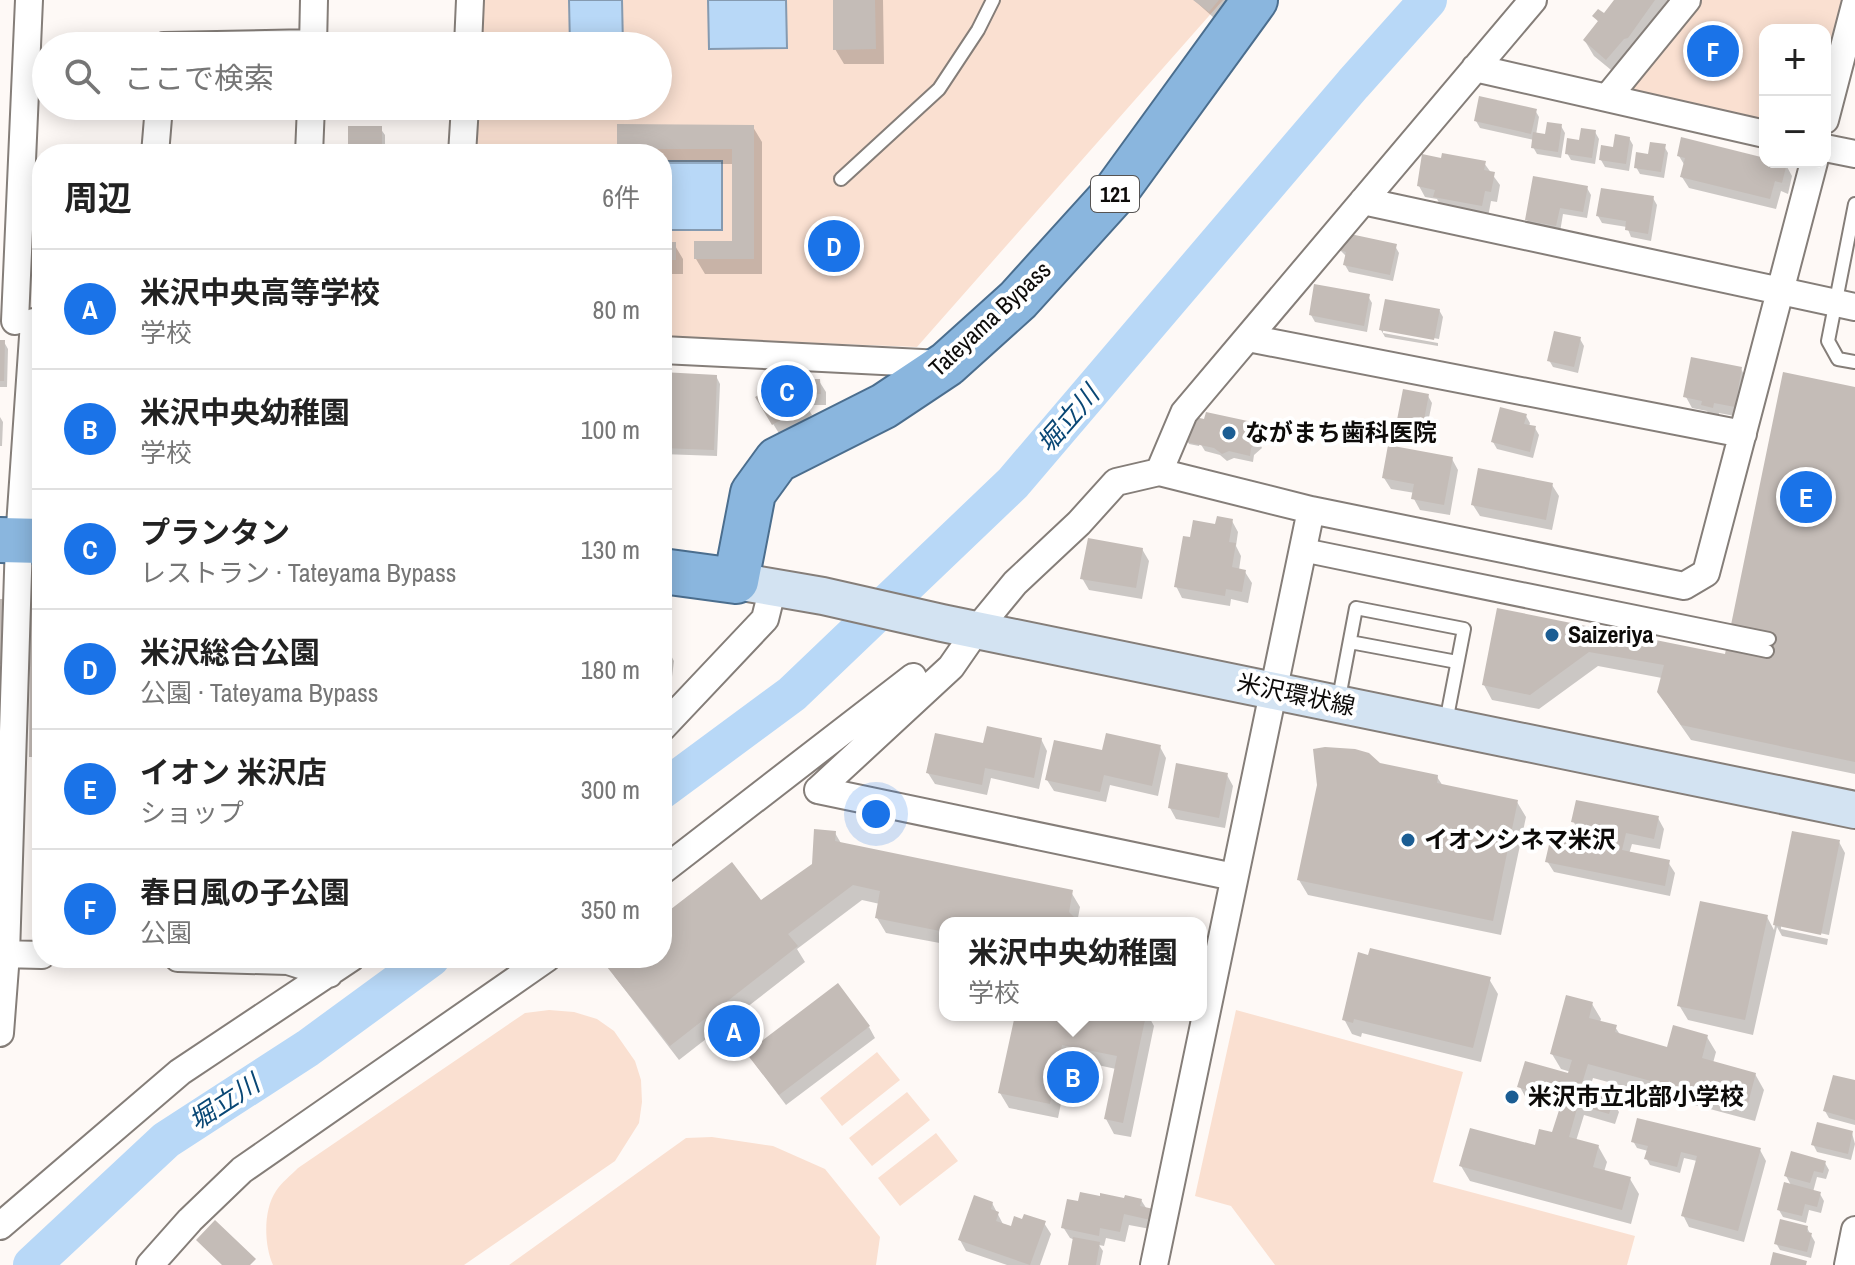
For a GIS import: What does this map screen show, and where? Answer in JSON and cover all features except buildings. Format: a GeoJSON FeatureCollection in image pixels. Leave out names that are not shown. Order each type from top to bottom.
{"type":"FeatureCollection","features":[{"type":"Feature","properties":{"kind":"highway","name":"Tateyama Bypass"},"geometry":{"type":"LineString","coordinates":[[754,584],[753,493],[777,460],[884,406],[947,364],[1018,300],[1114,194],[1255,0]]}},
{"type":"Feature","properties":{"kind":"highway"},"geometry":{"type":"LineString","coordinates":[[672,572],[754,584]]}},
{"type":"Feature","properties":{"kind":"main road","name":"米沢環状線"},"geometry":{"type":"LineString","coordinates":[[754,584],[1855,810]]}},
{"type":"Feature","properties":{"kind":"street"},"geometry":{"type":"LineString","coordinates":[[0,1033],[20,541],[29,0]]}},
{"type":"Feature","properties":{"kind":"street"},"geometry":{"type":"LineString","coordinates":[[313,32],[314,0]]}},
{"type":"Feature","properties":{"kind":"street"},"geometry":{"type":"LineString","coordinates":[[469,32],[470,0]]}},
{"type":"Feature","properties":{"kind":"street"},"geometry":{"type":"LineString","coordinates":[[1159,472],[1184,413],[1533,0]]}},
{"type":"Feature","properties":{"kind":"street"},"geometry":{"type":"LineString","coordinates":[[1607,98],[1687,0]]}},
{"type":"Feature","properties":{"kind":"street"},"geometry":{"type":"LineString","coordinates":[[1831,97],[1855,5]]}},
{"type":"Feature","properties":{"kind":"street"},"geometry":{"type":"LineString","coordinates":[[1475,68],[1759,133]]}},
{"type":"Feature","properties":{"kind":"street"},"geometry":{"type":"LineString","coordinates":[[156,144],[158,120]]}},
{"type":"Feature","properties":{"kind":"street"},"geometry":{"type":"LineString","coordinates":[[309,144],[310,120]]}},
{"type":"Feature","properties":{"kind":"street"},"geometry":{"type":"LineString","coordinates":[[463,144],[464,120]]}},
{"type":"Feature","properties":{"kind":"street"},"geometry":{"type":"LineString","coordinates":[[1831,149],[1855,154]]}},
{"type":"Feature","properties":{"kind":"street"},"geometry":{"type":"LineString","coordinates":[[1234,877],[818,790],[951,667],[1015,583],[1079,523],[1116,482],[1159,472],[1311,510],[1684,586],[1706,573],[1813,168]]}},
{"type":"Feature","properties":{"kind":"street"},"geometry":{"type":"LineString","coordinates":[[1363,201],[1845,305]]}},
{"type":"Feature","properties":{"kind":"street"},"geometry":{"type":"LineString","coordinates":[[1248,338],[1743,434]]}},
{"type":"Feature","properties":{"kind":"street"},"geometry":{"type":"LineString","coordinates":[[672,350],[947,364]]}},
{"type":"Feature","properties":{"kind":"street"},"geometry":{"type":"LineString","coordinates":[[1207,1016],[1311,510]]}},
{"type":"Feature","properties":{"kind":"street"},"geometry":{"type":"LineString","coordinates":[[672,717],[765,619],[754,584]]}},
{"type":"Feature","properties":{"kind":"street"},"geometry":{"type":"LineString","coordinates":[[672,863],[913,677]]}},
{"type":"Feature","properties":{"kind":"street"},"geometry":{"type":"LineString","coordinates":[[3,954],[32,955]]}},
{"type":"Feature","properties":{"kind":"street"},"geometry":{"type":"LineString","coordinates":[[310,968],[329,974]]}},
{"type":"Feature","properties":{"kind":"street"},"geometry":{"type":"LineString","coordinates":[[0,1226],[180,1072],[337,968]]}},
{"type":"Feature","properties":{"kind":"street"},"geometry":{"type":"LineString","coordinates":[[150,1265],[190,1220],[242,1170],[533,968]]}},
{"type":"Feature","properties":{"kind":"street"},"geometry":{"type":"LineString","coordinates":[[1154,1265],[1206,1021]]}},
{"type":"Feature","properties":{"kind":"street"},"geometry":{"type":"LineString","coordinates":[[1848,1265],[1855,1230]]}},
{"type":"Feature","properties":{"kind":"lane"},"geometry":{"type":"LineString","coordinates":[[841,179],[939,89],[978,30],[993,0]]}},
{"type":"Feature","properties":{"kind":"lane"},"geometry":{"type":"LineString","coordinates":[[1855,206],[1845,305],[1828,341],[1838,359],[1855,362]]}},
{"type":"Feature","properties":{"kind":"lane"},"geometry":{"type":"LineString","coordinates":[[1303,550],[1768,645]]}},
{"type":"Feature","properties":{"kind":"lane"},"geometry":{"type":"LineString","coordinates":[[1338,704],[1356,608],[1464,629],[1445,725]]}},
{"type":"Feature","properties":{"kind":"lane"},"geometry":{"type":"LineString","coordinates":[[1350,642],[1457,662]]}},
{"type":"Feature","properties":{"kind":"shaded area"},"geometry":{"type":"Polygon","coordinates":[[[480,0],[1223,0],[917,347],[672,337],[672,144],[473,144],[474,120],[672,120],[672,32],[479,32],[480,0]]]}},
{"type":"Feature","properties":{"kind":"shaded area"},"geometry":{"type":"Polygon","coordinates":[[[1700,0],[1847,0],[1831,52],[1831,24],[1759,24],[1759,122],[1631,89],[1700,0]]]}},
{"type":"Feature","properties":{"kind":"shaded area"},"geometry":{"type":"Polygon","coordinates":[[[549,1010],[574,1012],[597,1019],[614,1031],[635,1061],[641,1080],[639,1123],[615,1161],[464,1265],[273,1265],[267,1238],[269,1208],[278,1188],[298,1168],[525,1013],[549,1010]]]}},
{"type":"Feature","properties":{"kind":"shaded area"},"geometry":{"type":"Polygon","coordinates":[[[1236,1010],[1463,1072],[1433,1182],[1635,1236],[1627,1265],[1275,1265],[1231,1206],[1195,1196],[1236,1010]]]}},
{"type":"Feature","properties":{"kind":"shaded area"},"geometry":{"type":"Polygon","coordinates":[[[877,1052],[900,1080],[842,1126],[820,1098],[877,1052]]]}},
{"type":"Feature","properties":{"kind":"shaded area"},"geometry":{"type":"Polygon","coordinates":[[[907,1092],[930,1120],[872,1166],[849,1138],[907,1092]]]}},
{"type":"Feature","properties":{"kind":"shaded area"},"geometry":{"type":"Polygon","coordinates":[[[936,1133],[958,1161],[900,1206],[878,1178],[936,1133]]]}},
{"type":"Feature","properties":{"kind":"shaded area"},"geometry":{"type":"Polygon","coordinates":[[[712,1137],[773,1146],[825,1169],[880,1237],[876,1265],[509,1265],[686,1138],[712,1137]]]}},
{"type":"Feature","properties":{"kind":"water"},"geometry":{"type":"Polygon","coordinates":[[[569,0],[622,0],[623,32],[570,32],[569,0]]]}},
{"type":"Feature","properties":{"kind":"water"},"geometry":{"type":"Polygon","coordinates":[[[708,0],[786,0],[787,48],[709,49],[708,0]]]}},
{"type":"Feature","properties":{"kind":"water"},"geometry":{"type":"Polygon","coordinates":[[[672,161],[722,161],[722,230],[672,230],[672,161]]]}},
{"type":"Feature","properties":{"kind":"waterway","name":"堀立川"},"geometry":{"type":"LineString","coordinates":[[672,783],[792,694],[1013,483],[1428,0]]}},
{"type":"Feature","properties":{"kind":"waterway","name":"堀立川"},"geometry":{"type":"LineString","coordinates":[[32,1265],[166,1140],[308,1048],[417,968]]}},
{"type":"Feature","properties":{"kind":"place","name":"春日風の子公園"},"geometry":{"type":"Point","coordinates":[1713,51]}},
{"type":"Feature","properties":{"kind":"place","name":"米沢総合公園"},"geometry":{"type":"Point","coordinates":[834,246]}},
{"type":"Feature","properties":{"kind":"place","name":"プランタン"},"geometry":{"type":"Point","coordinates":[787,391]}},
{"type":"Feature","properties":{"kind":"place","name":"ながまち歯科医院"},"geometry":{"type":"Point","coordinates":[1229,433]}},
{"type":"Feature","properties":{"kind":"place","name":"イオン 米沢店"},"geometry":{"type":"Point","coordinates":[1806,497]}},
{"type":"Feature","properties":{"kind":"place","name":"Saizeriya"},"geometry":{"type":"Point","coordinates":[1552,635]}},
{"type":"Feature","properties":{"kind":"place","name":"イオンシネマ米沢"},"geometry":{"type":"Point","coordinates":[1408,840]}},
{"type":"Feature","properties":{"kind":"place","name":"米沢中央高等学校"},"geometry":{"type":"Point","coordinates":[734,1031]}},
{"type":"Feature","properties":{"kind":"place","name":"米沢中央幼稚園"},"geometry":{"type":"Point","coordinates":[1073,1077]}},
{"type":"Feature","properties":{"kind":"place","name":"米沢市立北部小学校"},"geometry":{"type":"Point","coordinates":[1512,1097]}}]}
